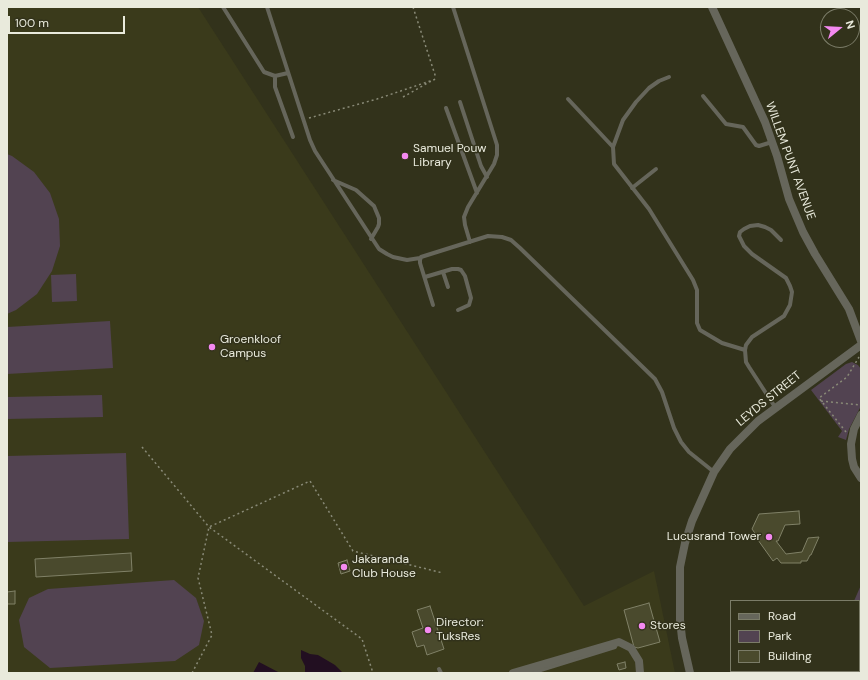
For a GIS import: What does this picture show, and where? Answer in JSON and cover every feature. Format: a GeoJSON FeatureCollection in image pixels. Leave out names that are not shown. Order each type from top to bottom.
{"type":"FeatureCollection","features":[{"type":"Feature","properties":{"kind":"street","name":"WILLEM PUNT AVENUE"},"geometry":{"type":"LineString","coordinates":[[712,7],[750,88],[773,142],[789,199],[814,254],[849,309],[861,341]]}},
{"type":"Feature","properties":{"kind":"street","name":"LEYDS STREET"},"geometry":{"type":"LineString","coordinates":[[690,673],[682,638],[680,620],[680,568],[690,527],[714,472],[737,441],[758,421],[861,345]]}},
{"type":"Feature","properties":{"kind":"street"},"geometry":{"type":"LineString","coordinates":[[861,415],[851,439],[854,467],[861,478]]}},
{"type":"Feature","properties":{"kind":"street"},"geometry":{"type":"LineString","coordinates":[[513,673],[620,642],[631,648],[639,661],[640,673]]}},
{"type":"Feature","properties":{"kind":"lane"},"geometry":{"type":"LineString","coordinates":[[223,7],[263,70],[269,75],[275,76],[288,73]]}},
{"type":"Feature","properties":{"kind":"lane"},"geometry":{"type":"LineString","coordinates":[[267,7],[315,151],[371,239],[379,249],[387,254],[407,260],[420,258],[484,237],[495,236],[505,238],[517,244],[655,379],[664,396],[674,428],[681,442],[689,452],[714,472]]}},
{"type":"Feature","properties":{"kind":"lane"},"geometry":{"type":"LineString","coordinates":[[453,7],[497,142],[497,155],[494,164],[468,207],[464,217],[470,242]]}},
{"type":"Feature","properties":{"kind":"lane"},"geometry":{"type":"LineString","coordinates":[[275,76],[275,87],[293,138]]}},
{"type":"Feature","properties":{"kind":"lane"},"geometry":{"type":"LineString","coordinates":[[669,77],[659,81],[649,88],[636,102],[623,120],[613,147],[614,164],[649,209],[693,280],[697,290],[697,323],[700,330],[722,343],[745,350]]}},
{"type":"Feature","properties":{"kind":"lane"},"geometry":{"type":"LineString","coordinates":[[703,96],[726,124],[743,127],[756,145],[759,146],[773,142]]}},
{"type":"Feature","properties":{"kind":"lane"},"geometry":{"type":"LineString","coordinates":[[568,99],[613,147]]}},
{"type":"Feature","properties":{"kind":"lane"},"geometry":{"type":"LineString","coordinates":[[460,102],[481,166],[487,176]]}},
{"type":"Feature","properties":{"kind":"lane"},"geometry":{"type":"LineString","coordinates":[[446,108],[476,193]]}},
{"type":"Feature","properties":{"kind":"lane"},"geometry":{"type":"LineString","coordinates":[[632,188],[656,169]]}},
{"type":"Feature","properties":{"kind":"lane"},"geometry":{"type":"LineString","coordinates":[[333,180],[356,190],[368,199],[374,206],[379,218],[379,224],[371,239]]}},
{"type":"Feature","properties":{"kind":"lane"},"geometry":{"type":"LineString","coordinates":[[776,407],[746,362],[745,350],[746,345],[752,337],[784,316],[790,304],[792,292],[786,278],[761,261],[747,249],[740,241],[739,234],[742,230],[748,227],[763,226],[771,230],[781,240]]}},
{"type":"Feature","properties":{"kind":"lane"},"geometry":{"type":"LineString","coordinates":[[420,258],[433,305]]}},
{"type":"Feature","properties":{"kind":"lane"},"geometry":{"type":"LineString","coordinates":[[425,277],[458,269],[462,270],[472,298],[469,305],[458,310]]}},
{"type":"Feature","properties":{"kind":"lane"},"geometry":{"type":"LineString","coordinates":[[443,272],[448,287]]}},
{"type":"Feature","properties":{"kind":"lane"},"geometry":{"type":"LineString","coordinates":[[531,673],[622,645],[628,649],[635,661],[636,673]]}},
{"type":"Feature","properties":{"kind":"path"},"geometry":{"type":"LineString","coordinates":[[413,7],[436,79]]}},
{"type":"Feature","properties":{"kind":"path"},"geometry":{"type":"LineString","coordinates":[[403,97],[436,79]]}},
{"type":"Feature","properties":{"kind":"path"},"geometry":{"type":"LineString","coordinates":[[304,120],[377,99],[436,79]]}},
{"type":"Feature","properties":{"kind":"path"},"geometry":{"type":"LineString","coordinates":[[851,439],[819,398],[847,377],[861,354]]}},
{"type":"Feature","properties":{"kind":"path"},"geometry":{"type":"LineString","coordinates":[[821,401],[861,405]]}},
{"type":"Feature","properties":{"kind":"path"},"geometry":{"type":"LineString","coordinates":[[142,447],[209,527],[362,639],[373,673]]}},
{"type":"Feature","properties":{"kind":"path"},"geometry":{"type":"LineString","coordinates":[[209,527],[310,481],[353,550],[443,573]]}},
{"type":"Feature","properties":{"kind":"path"},"geometry":{"type":"LineString","coordinates":[[192,673],[212,635],[198,578],[209,527]]}},
{"type":"Feature","properties":{"kind":"shaded area","name":"Groenkloof Campus"},"geometry":{"type":"Polygon","coordinates":[[[7,7],[198,7],[584,606],[654,571],[675,673],[7,673],[7,7]]]}},
{"type":"Feature","properties":{"kind":"shaded area"},"geometry":{"type":"Polygon","coordinates":[[[301,650],[310,654],[318,655],[335,665],[343,673],[305,673],[305,666],[301,658],[301,650]]]}},
{"type":"Feature","properties":{"kind":"shaded area"},"geometry":{"type":"Polygon","coordinates":[[[259,662],[280,673],[253,673],[259,662]]]}},
{"type":"Feature","properties":{"kind":"green space"},"geometry":{"type":"Polygon","coordinates":[[[7,154],[34,172],[50,193],[59,219],[60,246],[52,271],[37,294],[16,310],[7,314],[7,154]]]}},
{"type":"Feature","properties":{"kind":"green space"},"geometry":{"type":"Polygon","coordinates":[[[76,274],[77,301],[52,302],[51,275],[76,274]]]}},
{"type":"Feature","properties":{"kind":"green space"},"geometry":{"type":"Polygon","coordinates":[[[110,321],[113,368],[7,374],[7,327],[110,321]]]}},
{"type":"Feature","properties":{"kind":"green space"},"geometry":{"type":"Polygon","coordinates":[[[852,362],[858,365],[861,369],[861,406],[849,429],[846,440],[838,437],[842,431],[811,390],[846,364],[852,362]]]}},
{"type":"Feature","properties":{"kind":"green space"},"geometry":{"type":"Polygon","coordinates":[[[102,395],[103,417],[7,419],[7,397],[102,395]]]}},
{"type":"Feature","properties":{"kind":"green space"},"geometry":{"type":"Polygon","coordinates":[[[126,453],[129,539],[7,542],[7,456],[126,453]]]}},
{"type":"Feature","properties":{"kind":"green space"},"geometry":{"type":"Polygon","coordinates":[[[174,580],[196,598],[204,621],[199,645],[175,661],[50,668],[24,647],[19,620],[29,598],[48,589],[174,580]]]}},
{"type":"Feature","properties":{"kind":"green space"},"geometry":{"type":"Polygon","coordinates":[[[861,585],[861,673],[804,673],[860,672],[860,600],[854,600],[861,585]]]}},
{"type":"Feature","properties":{"kind":"building","name":"Lucusrand Tower"},"geometry":{"type":"Polygon","coordinates":[[[799,511],[800,524],[785,525],[778,541],[776,541],[786,554],[802,552],[808,538],[819,537],[811,555],[807,561],[801,561],[801,563],[781,563],[777,558],[773,561],[752,529],[759,514],[799,511]]]}},
{"type":"Feature","properties":{"kind":"building"},"geometry":{"type":"Polygon","coordinates":[[[131,553],[132,571],[36,577],[35,559],[131,553]]]}},
{"type":"Feature","properties":{"kind":"building","name":"Jakaranda Club House"},"geometry":{"type":"Polygon","coordinates":[[[347,560],[350,571],[341,574],[338,563],[347,560]]]}},
{"type":"Feature","properties":{"kind":"building"},"geometry":{"type":"Polygon","coordinates":[[[15,591],[15,604],[7,604],[7,592],[15,591]]]}},
{"type":"Feature","properties":{"kind":"building","name":"Stores"},"geometry":{"type":"Polygon","coordinates":[[[649,603],[660,642],[638,648],[634,647],[624,610],[649,603]]]}},
{"type":"Feature","properties":{"kind":"building","name":"Director: TuksRes"},"geometry":{"type":"Polygon","coordinates":[[[430,606],[444,649],[427,655],[424,645],[417,647],[412,632],[423,628],[417,610],[430,606]]]}},
{"type":"Feature","properties":{"kind":"building"},"geometry":{"type":"Polygon","coordinates":[[[625,662],[626,668],[619,670],[617,664],[625,662]]]}},
{"type":"Feature","properties":{"kind":"place","name":"Samuel Pouw Library"},"geometry":{"type":"Point","coordinates":[405,156]}},
{"type":"Feature","properties":{"kind":"place","name":"Groenkloof Campus"},"geometry":{"type":"Point","coordinates":[212,347]}},
{"type":"Feature","properties":{"kind":"place","name":"Lucusrand Tower"},"geometry":{"type":"Point","coordinates":[769,537]}},
{"type":"Feature","properties":{"kind":"place","name":"Jakaranda Club House"},"geometry":{"type":"Point","coordinates":[344,567]}},
{"type":"Feature","properties":{"kind":"place","name":"Stores"},"geometry":{"type":"Point","coordinates":[642,626]}},
{"type":"Feature","properties":{"kind":"place","name":"Director: TuksRes"},"geometry":{"type":"Point","coordinates":[428,630]}}]}
